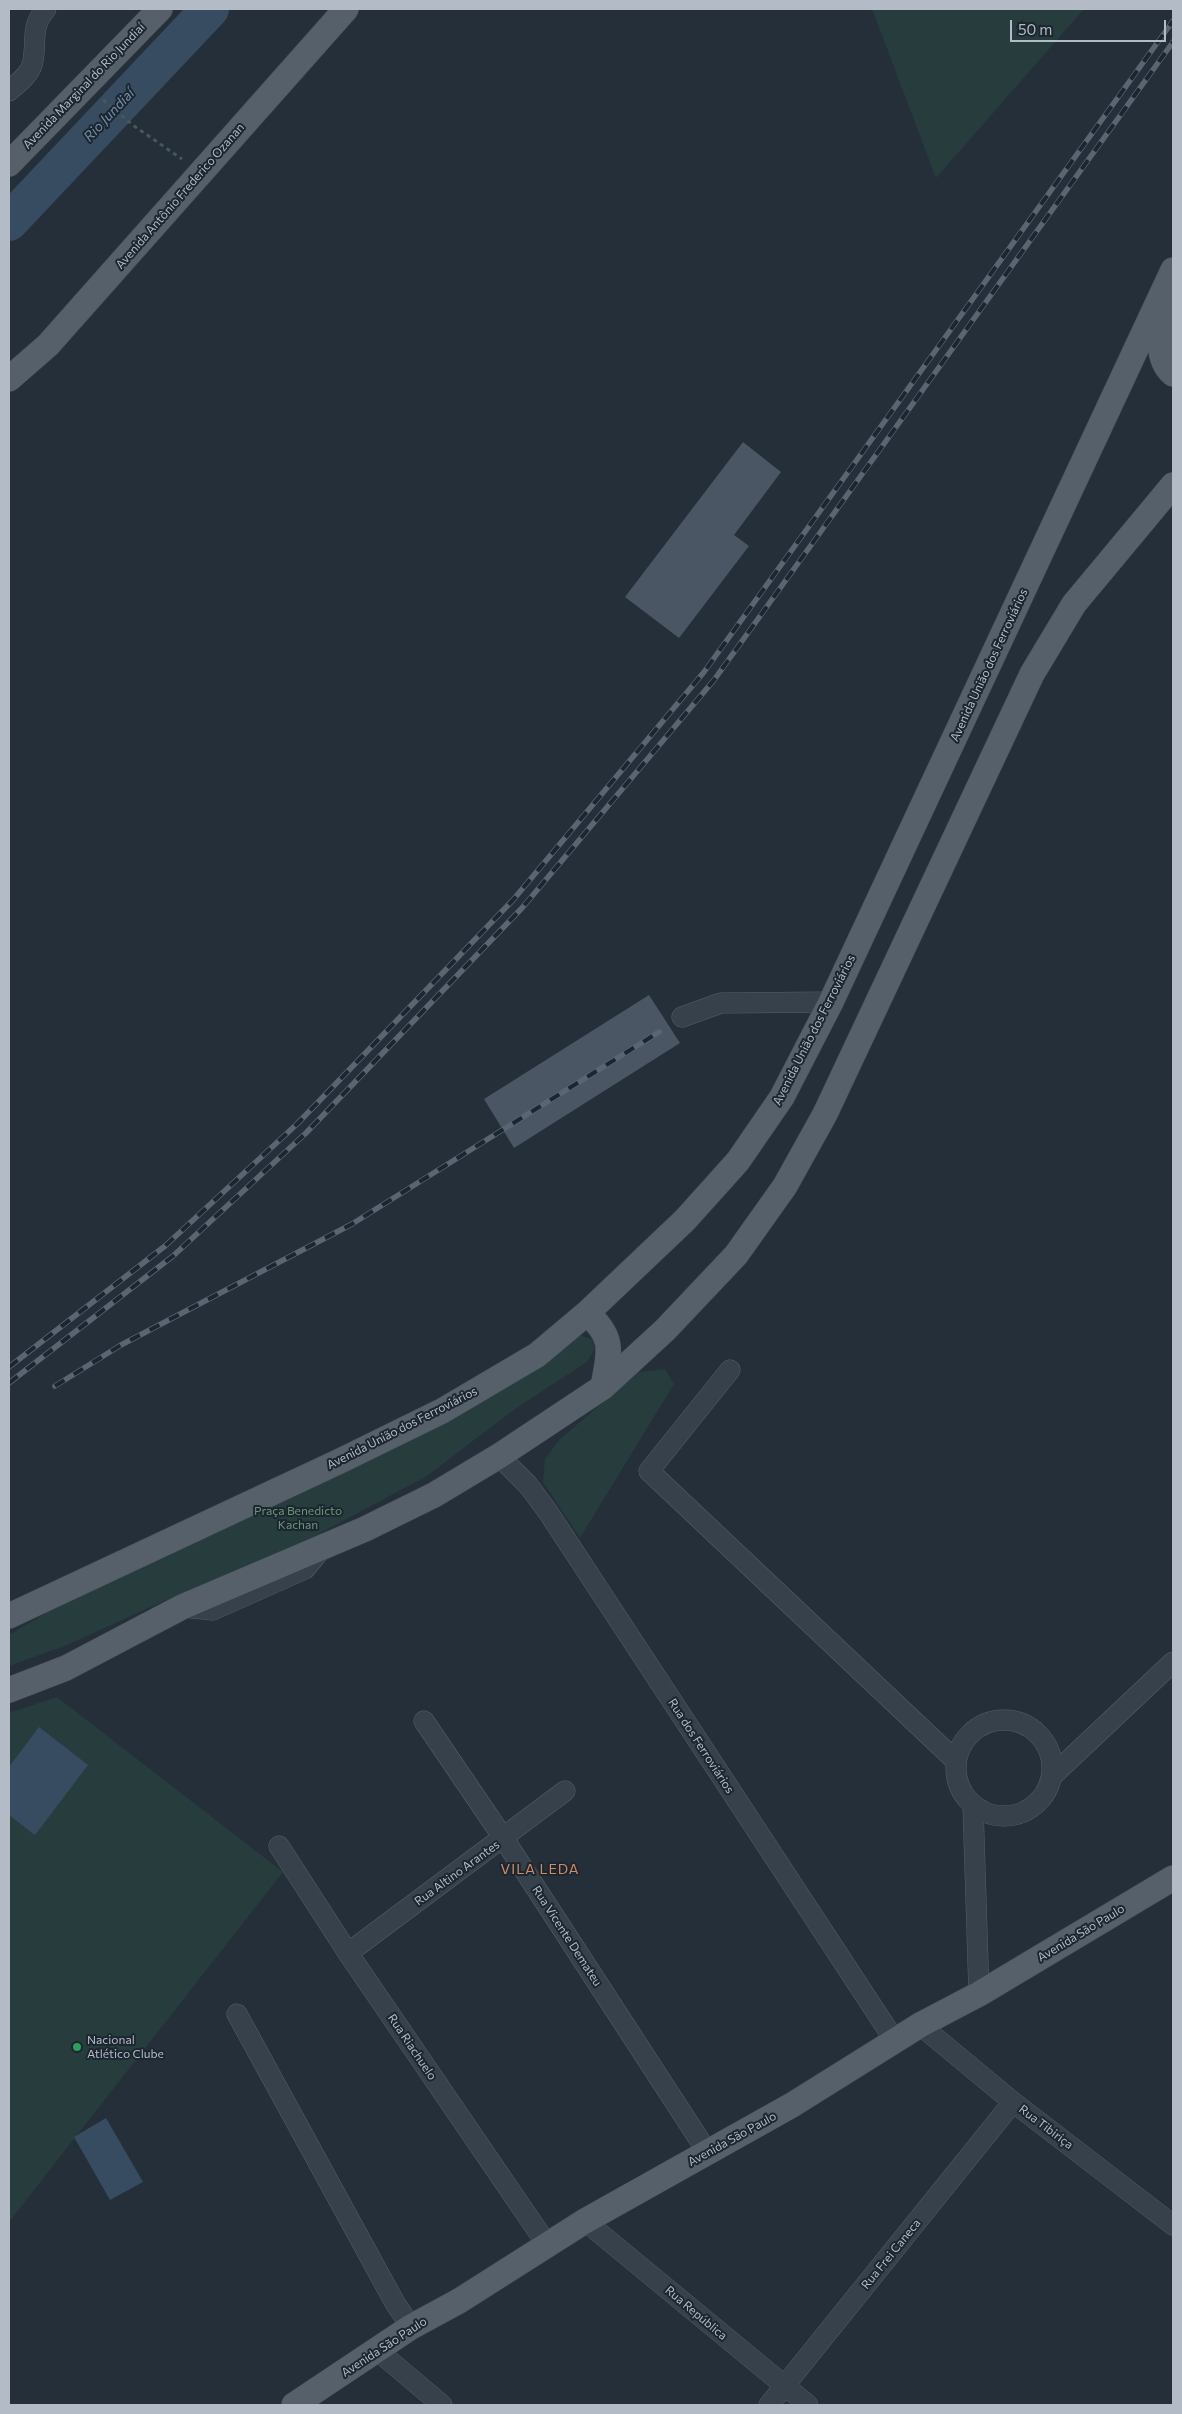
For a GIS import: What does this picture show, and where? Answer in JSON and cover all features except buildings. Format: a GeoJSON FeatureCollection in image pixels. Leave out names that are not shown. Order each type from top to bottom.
{"type":"FeatureCollection","features":[{"type":"Feature","properties":{"kind":"main road","name":"Avenida Antônio Frederico Ozanan"},"geometry":{"type":"LineString","coordinates":[[9,379],[48,345],[346,9]]}},
{"type":"Feature","properties":{"kind":"main road","name":"Avenida Marginal do Rio Jundiaí"},"geometry":{"type":"LineString","coordinates":[[9,164],[157,10]]}},
{"type":"Feature","properties":{"kind":"main road"},"geometry":{"type":"LineString","coordinates":[[1172,274],[1160,330],[1161,355],[1173,374]]}},
{"type":"Feature","properties":{"kind":"main road","name":"Avenida União dos Ferroviários"},"geometry":{"type":"LineString","coordinates":[[9,1616],[340,1461],[442,1410],[537,1355],[587,1313],[686,1220],[738,1161],[782,1097],[831,1002],[1172,274]]}},
{"type":"Feature","properties":{"kind":"main road"},"geometry":{"type":"LineString","coordinates":[[9,1690],[66,1668],[182,1607],[365,1529],[434,1495],[499,1456],[603,1387],[665,1330],[736,1255],[785,1186],[825,1114],[1032,674],[1074,604],[1173,485]]}},
{"type":"Feature","properties":{"kind":"main road"},"geometry":{"type":"LineString","coordinates":[[587,1313],[605,1332],[609,1345],[603,1387]]}},
{"type":"Feature","properties":{"kind":"main road","name":"Avenida São Paulo"},"geometry":{"type":"LineString","coordinates":[[294,2405],[378,2351],[411,2327],[459,2301],[585,2221],[792,2106],[920,2025],[979,1994],[1173,1878]]}},
{"type":"Feature","properties":{"kind":"street"},"geometry":{"type":"LineString","coordinates":[[9,91],[21,81],[32,66],[34,35],[38,18],[46,9]]}},
{"type":"Feature","properties":{"kind":"street"},"geometry":{"type":"LineString","coordinates":[[682,1017],[721,1003],[831,1002]]}},
{"type":"Feature","properties":{"kind":"street"},"geometry":{"type":"LineString","coordinates":[[730,1370],[649,1471],[955,1760]]}},
{"type":"Feature","properties":{"kind":"street","name":"Rua dos Ferroviários"},"geometry":{"type":"LineString","coordinates":[[499,1456],[528,1484],[548,1512],[896,2041]]}},
{"type":"Feature","properties":{"kind":"street"},"geometry":{"type":"LineString","coordinates":[[1052,1776],[1050,1750],[1035,1730],[1011,1719],[986,1722],[965,1737],[955,1760],[958,1786],[973,1806],[996,1817],[1022,1814],[1042,1799],[1052,1776],[1173,1662]]}},
{"type":"Feature","properties":{"kind":"street","name":"Rua Vicente Demateu"},"geometry":{"type":"LineString","coordinates":[[424,1721],[504,1839],[708,2153]]}},
{"type":"Feature","properties":{"kind":"street","name":"Rua Altino Arantes"},"geometry":{"type":"LineString","coordinates":[[348,1953],[504,1839],[565,1791]]}},
{"type":"Feature","properties":{"kind":"street"},"geometry":{"type":"LineString","coordinates":[[973,1806],[979,1994]]}},
{"type":"Feature","properties":{"kind":"street","name":"Rua Riachuelo"},"geometry":{"type":"LineString","coordinates":[[279,1846],[348,1953],[548,2246]]}},
{"type":"Feature","properties":{"kind":"street"},"geometry":{"type":"LineString","coordinates":[[237,2014],[395,2303],[411,2327]]}},
{"type":"Feature","properties":{"kind":"street","name":"Rua Tibiriça"},"geometry":{"type":"LineString","coordinates":[[920,2025],[1013,2102],[1173,2223]]}},
{"type":"Feature","properties":{"kind":"street","name":"Rua Frei Caneca"},"geometry":{"type":"LineString","coordinates":[[769,2405],[1013,2102]]}},
{"type":"Feature","properties":{"kind":"street","name":"Rua República"},"geometry":{"type":"LineString","coordinates":[[585,2221],[808,2405]]}},
{"type":"Feature","properties":{"kind":"street"},"geometry":{"type":"LineString","coordinates":[[378,2351],[442,2405]]}},
{"type":"Feature","properties":{"kind":"path"},"geometry":{"type":"LineString","coordinates":[[101,98],[134,126],[201,172]]}},
{"type":"Feature","properties":{"kind":"green space"},"geometry":{"type":"Polygon","coordinates":[[[872,9],[1084,9],[936,178],[872,9]]]}},
{"type":"Feature","properties":{"kind":"green space","name":"Praça Benedicto Kachan"},"geometry":{"type":"Polygon","coordinates":[[[578,1335],[592,1339],[595,1349],[587,1362],[515,1409],[427,1476],[311,1538],[186,1591],[67,1645],[9,1666],[9,1635],[46,1613],[205,1534],[578,1335]]]}},
{"type":"Feature","properties":{"kind":"green space"},"geometry":{"type":"Polygon","coordinates":[[[665,1369],[674,1384],[580,1538],[543,1482],[545,1459],[560,1439],[639,1372],[665,1369]]]}},
{"type":"Feature","properties":{"kind":"green space","name":"Nacional Atlético Clube"},"geometry":{"type":"Polygon","coordinates":[[[57,1697],[283,1872],[9,2222],[9,1713],[57,1697]]]}},
{"type":"Feature","properties":{"kind":"water"},"geometry":{"type":"Polygon","coordinates":[[[39,1727],[88,1765],[35,1835],[9,1815],[9,1767],[39,1727]]]}},
{"type":"Feature","properties":{"kind":"water"},"geometry":{"type":"Polygon","coordinates":[[[106,2118],[143,2182],[110,2200],[74,2137],[106,2118]]]}},
{"type":"Feature","properties":{"kind":"waterway","name":"Rio Jundiaí"},"geometry":{"type":"LineString","coordinates":[[9,222],[210,9]]}},
{"type":"Feature","properties":{"kind":"railway"},"geometry":{"type":"LineString","coordinates":[[9,1367],[165,1246],[297,1124],[513,900],[704,672],[1173,21]]}},
{"type":"Feature","properties":{"kind":"railway"},"geometry":{"type":"LineString","coordinates":[[9,1383],[173,1256],[306,1133],[522,908],[714,680],[1173,42]]}},
{"type":"Feature","properties":{"kind":"railway"},"geometry":{"type":"LineString","coordinates":[[55,1386],[121,1345],[352,1224],[659,1032]]}},
{"type":"Feature","properties":{"kind":"place","name":"Nacional Atlético Clube"},"geometry":{"type":"Point","coordinates":[77,2047]}},
{"type":"Feature","properties":{"kind":"district","name":"VILA LEDA"},"geometry":{"type":"Point","coordinates":[540,1869]}}]}
